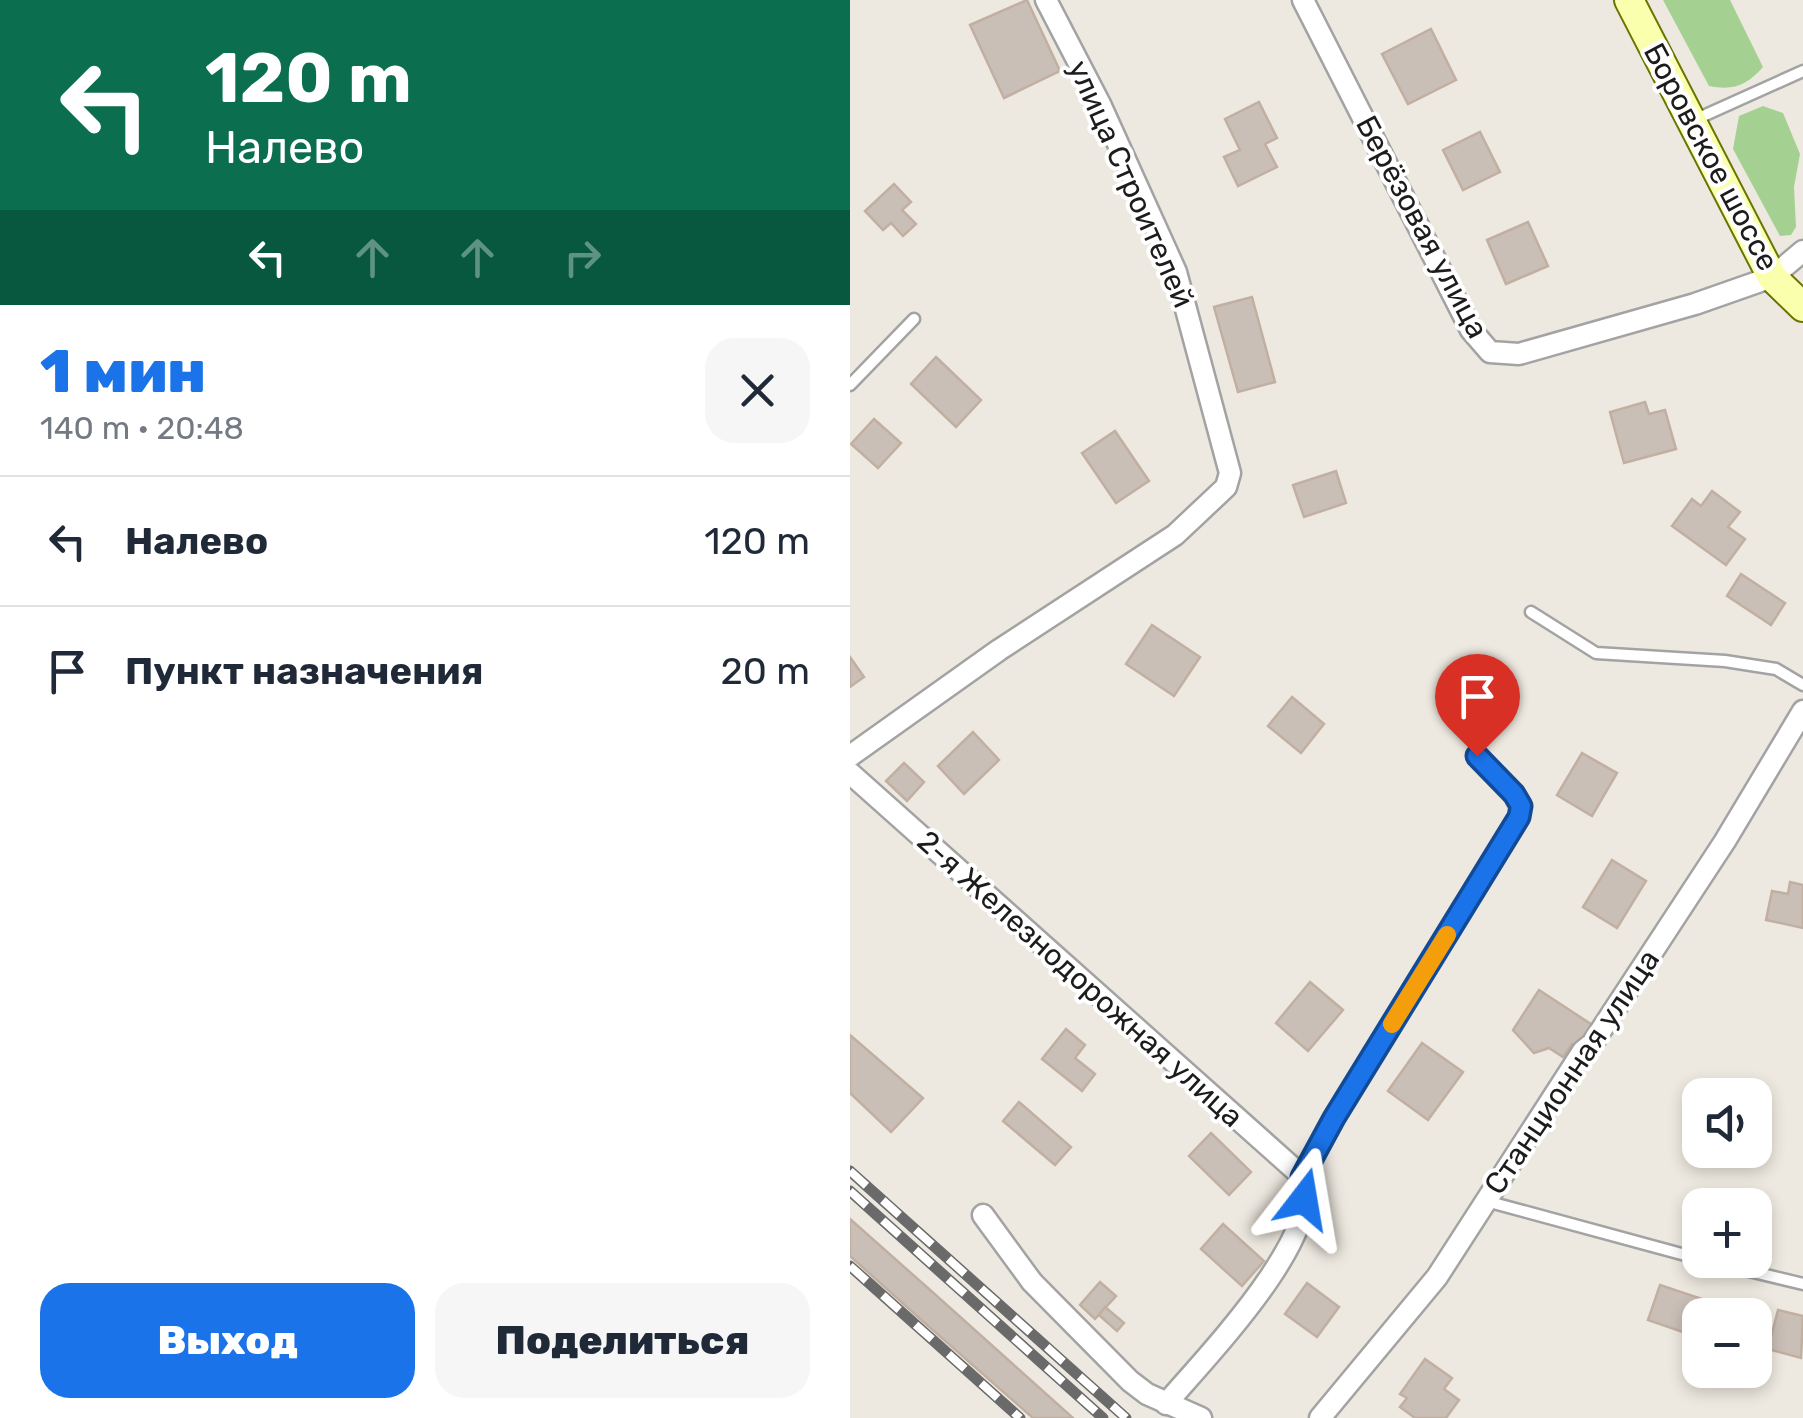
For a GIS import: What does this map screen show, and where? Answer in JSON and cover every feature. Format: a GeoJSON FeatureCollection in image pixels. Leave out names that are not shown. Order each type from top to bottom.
{"type":"FeatureCollection","features":[{"type":"Feature","properties":{"kind":"main road","name":"Боровское шоссе"},"geometry":{"type":"LineString","coordinates":[[1628,0],[1772,277],[1803,307]]}},
{"type":"Feature","properties":{"kind":"street","name":"улица Строителей"},"geometry":{"type":"LineString","coordinates":[[850,756],[999,650],[1175,535],[1226,487],[1230,473],[1176,272],[1100,104],[1046,0]]}},
{"type":"Feature","properties":{"kind":"street","name":"Берёзовая улица"},"geometry":{"type":"LineString","coordinates":[[1303,0],[1471,330],[1490,352],[1520,354],[1696,304],[1772,277]]}},
{"type":"Feature","properties":{"kind":"street"},"geometry":{"type":"LineString","coordinates":[[1772,277],[1803,251]]}},
{"type":"Feature","properties":{"kind":"street","name":"Станционная улица"},"geometry":{"type":"LineString","coordinates":[[1320,1418],[1437,1277],[1724,840],[1803,711]]}},
{"type":"Feature","properties":{"kind":"street","name":"2-я Железнодорожная улица"},"geometry":{"type":"LineString","coordinates":[[850,773],[1302,1177]]}},
{"type":"Feature","properties":{"kind":"street"},"geometry":{"type":"LineString","coordinates":[[1166,1404],[1280,1264],[1298,1226],[1305,1184],[1302,1177]]}},
{"type":"Feature","properties":{"kind":"street"},"geometry":{"type":"LineString","coordinates":[[983,1214],[1032,1282],[1130,1382],[1166,1404],[1201,1418]]}},
{"type":"Feature","properties":{"kind":"lane"},"geometry":{"type":"LineString","coordinates":[[1690,121],[1803,71]]}},
{"type":"Feature","properties":{"kind":"lane"},"geometry":{"type":"LineString","coordinates":[[850,385],[914,318]]}},
{"type":"Feature","properties":{"kind":"lane"},"geometry":{"type":"LineString","coordinates":[[1532,612],[1596,653],[1724,661],[1776,669],[1803,685]]}},
{"type":"Feature","properties":{"kind":"lane"},"geometry":{"type":"LineString","coordinates":[[1302,1177],[1334,1118],[1519,817],[1521,806],[1514,794],[1477,756]]}},
{"type":"Feature","properties":{"kind":"lane"},"geometry":{"type":"LineString","coordinates":[[1486,1201],[1682,1255]]}},
{"type":"Feature","properties":{"kind":"lane"},"geometry":{"type":"LineString","coordinates":[[1772,1277],[1803,1284]]}},
{"type":"Feature","properties":{"kind":"green space"},"geometry":{"type":"Polygon","coordinates":[[[1663,0],[1730,0],[1763,67],[1739,85],[1709,86],[1663,0]]]}},
{"type":"Feature","properties":{"kind":"green space"},"geometry":{"type":"Polygon","coordinates":[[[1763,106],[1783,113],[1800,154],[1794,187],[1796,227],[1791,235],[1780,236],[1733,149],[1739,116],[1763,106]]]}},
{"type":"Feature","properties":{"kind":"building"},"geometry":{"type":"Polygon","coordinates":[[[1027,0],[1060,71],[1004,98],[970,25],[1027,0]]]}},
{"type":"Feature","properties":{"kind":"building"},"geometry":{"type":"Polygon","coordinates":[[[1431,29],[1456,80],[1408,104],[1382,54],[1431,29]]]}},
{"type":"Feature","properties":{"kind":"building"},"geometry":{"type":"Polygon","coordinates":[[[1259,102],[1277,138],[1265,144],[1277,167],[1238,186],[1224,157],[1240,150],[1225,119],[1259,102]]]}},
{"type":"Feature","properties":{"kind":"building"},"geometry":{"type":"Polygon","coordinates":[[[1480,132],[1500,172],[1463,190],[1443,150],[1480,132]]]}},
{"type":"Feature","properties":{"kind":"building"},"geometry":{"type":"Polygon","coordinates":[[[894,184],[911,202],[902,210],[916,224],[903,236],[891,223],[883,230],[865,211],[894,184]]]}},
{"type":"Feature","properties":{"kind":"building"},"geometry":{"type":"Polygon","coordinates":[[[1528,222],[1548,266],[1506,284],[1487,240],[1528,222]]]}},
{"type":"Feature","properties":{"kind":"building"},"geometry":{"type":"Polygon","coordinates":[[[1252,297],[1275,382],[1238,392],[1214,307],[1252,297]]]}},
{"type":"Feature","properties":{"kind":"building"},"geometry":{"type":"Polygon","coordinates":[[[936,357],[981,400],[956,427],[911,384],[936,357]]]}},
{"type":"Feature","properties":{"kind":"building"},"geometry":{"type":"Polygon","coordinates":[[[1645,402],[1649,414],[1665,410],[1676,449],[1624,463],[1610,412],[1645,402]]]}},
{"type":"Feature","properties":{"kind":"building"},"geometry":{"type":"Polygon","coordinates":[[[874,419],[901,443],[878,468],[851,444],[874,419]]]}},
{"type":"Feature","properties":{"kind":"building"},"geometry":{"type":"Polygon","coordinates":[[[1115,431],[1149,481],[1116,503],[1082,453],[1115,431]]]}},
{"type":"Feature","properties":{"kind":"building"},"geometry":{"type":"Polygon","coordinates":[[[1336,471],[1346,503],[1304,517],[1293,485],[1336,471]]]}},
{"type":"Feature","properties":{"kind":"building"},"geometry":{"type":"Polygon","coordinates":[[[1712,491],[1740,512],[1728,527],[1745,539],[1726,565],[1672,526],[1692,499],[1701,506],[1712,491]]]}},
{"type":"Feature","properties":{"kind":"building"},"geometry":{"type":"Polygon","coordinates":[[[1741,574],[1785,603],[1771,625],[1727,596],[1741,574]]]}},
{"type":"Feature","properties":{"kind":"building"},"geometry":{"type":"Polygon","coordinates":[[[1152,625],[1200,657],[1174,696],[1126,664],[1152,625]]]}},
{"type":"Feature","properties":{"kind":"building"},"geometry":{"type":"Polygon","coordinates":[[[850,657],[864,677],[850,687],[850,657]]]}},
{"type":"Feature","properties":{"kind":"building"},"geometry":{"type":"Polygon","coordinates":[[[1292,697],[1324,724],[1301,753],[1268,726],[1292,697]]]}},
{"type":"Feature","properties":{"kind":"building"},"geometry":{"type":"Polygon","coordinates":[[[973,732],[999,760],[964,794],[938,766],[973,732]]]}},
{"type":"Feature","properties":{"kind":"building"},"geometry":{"type":"Polygon","coordinates":[[[1582,753],[1617,773],[1592,816],[1557,795],[1582,753]]]}},
{"type":"Feature","properties":{"kind":"building"},"geometry":{"type":"Polygon","coordinates":[[[904,763],[924,782],[907,801],[886,781],[904,763]]]}},
{"type":"Feature","properties":{"kind":"building"},"geometry":{"type":"Polygon","coordinates":[[[1612,860],[1646,881],[1617,928],[1583,907],[1612,860]]]}},
{"type":"Feature","properties":{"kind":"building"},"geometry":{"type":"Polygon","coordinates":[[[1790,882],[1803,885],[1803,928],[1766,920],[1772,891],[1788,894],[1790,882]]]}},
{"type":"Feature","properties":{"kind":"building"},"geometry":{"type":"Polygon","coordinates":[[[1310,982],[1343,1010],[1308,1051],[1276,1023],[1310,982]]]}},
{"type":"Feature","properties":{"kind":"building"},"geometry":{"type":"Polygon","coordinates":[[[1539,990],[1597,1028],[1583,1051],[1572,1044],[1563,1057],[1549,1048],[1534,1053],[1513,1030],[1539,990]]]}},
{"type":"Feature","properties":{"kind":"building"},"geometry":{"type":"Polygon","coordinates":[[[1066,1029],[1085,1045],[1075,1058],[1095,1074],[1082,1091],[1042,1059],[1066,1029]]]}},
{"type":"Feature","properties":{"kind":"building"},"geometry":{"type":"Polygon","coordinates":[[[850,1035],[923,1098],[891,1132],[850,1093],[850,1035]]]}},
{"type":"Feature","properties":{"kind":"building"},"geometry":{"type":"Polygon","coordinates":[[[1422,1043],[1463,1072],[1428,1120],[1388,1091],[1422,1043]]]}},
{"type":"Feature","properties":{"kind":"building"},"geometry":{"type":"Polygon","coordinates":[[[1019,1102],[1071,1147],[1055,1165],[1003,1121],[1019,1102]]]}},
{"type":"Feature","properties":{"kind":"building"},"geometry":{"type":"Polygon","coordinates":[[[1211,1133],[1251,1172],[1229,1195],[1189,1156],[1211,1133]]]}},
{"type":"Feature","properties":{"kind":"building"},"geometry":{"type":"Polygon","coordinates":[[[850,1219],[1073,1418],[1033,1418],[926,1324],[850,1256],[850,1219]]]}},
{"type":"Feature","properties":{"kind":"building"},"geometry":{"type":"Polygon","coordinates":[[[1223,1224],[1264,1261],[1242,1286],[1201,1249],[1223,1224]]]}},
{"type":"Feature","properties":{"kind":"building"},"geometry":{"type":"Polygon","coordinates":[[[1100,1282],[1116,1296],[1095,1319],[1080,1305],[1100,1282]]]}},
{"type":"Feature","properties":{"kind":"building"},"geometry":{"type":"Polygon","coordinates":[[[1307,1283],[1339,1307],[1317,1337],[1285,1314],[1307,1283]]]}},
{"type":"Feature","properties":{"kind":"building"},"geometry":{"type":"Polygon","coordinates":[[[1660,1285],[1699,1298],[1682,1298],[1682,1332],[1648,1320],[1660,1285]]]}},
{"type":"Feature","properties":{"kind":"building"},"geometry":{"type":"Polygon","coordinates":[[[1105,1307],[1124,1323],[1117,1331],[1099,1315],[1105,1307]]]}},
{"type":"Feature","properties":{"kind":"building"},"geometry":{"type":"Polygon","coordinates":[[[1778,1310],[1803,1316],[1801,1358],[1772,1350],[1778,1310]]]}},
{"type":"Feature","properties":{"kind":"building"},"geometry":{"type":"Polygon","coordinates":[[[1425,1359],[1452,1378],[1444,1389],[1459,1400],[1446,1418],[1415,1418],[1400,1407],[1407,1398],[1400,1394],[1425,1359]]]}},
{"type":"Feature","properties":{"kind":"railway"},"geometry":{"type":"LineString","coordinates":[[850,1171],[1126,1418]]}},
{"type":"Feature","properties":{"kind":"railway"},"geometry":{"type":"LineString","coordinates":[[850,1191],[1103,1418]]}},
{"type":"Feature","properties":{"kind":"railway"},"geometry":{"type":"LineString","coordinates":[[850,1266],[1020,1418]]}},
{"type":"Feature","properties":{"kind":"slow traffic"},"geometry":{"type":"LineString","coordinates":[[1392,1024],[1447,935]]}},
{"type":"Feature","properties":{"kind":"route"},"geometry":{"type":"LineString","coordinates":[[1304,1199],[1302,1177],[1334,1118],[1519,817],[1521,806],[1514,794],[1477,756]]}}]}
